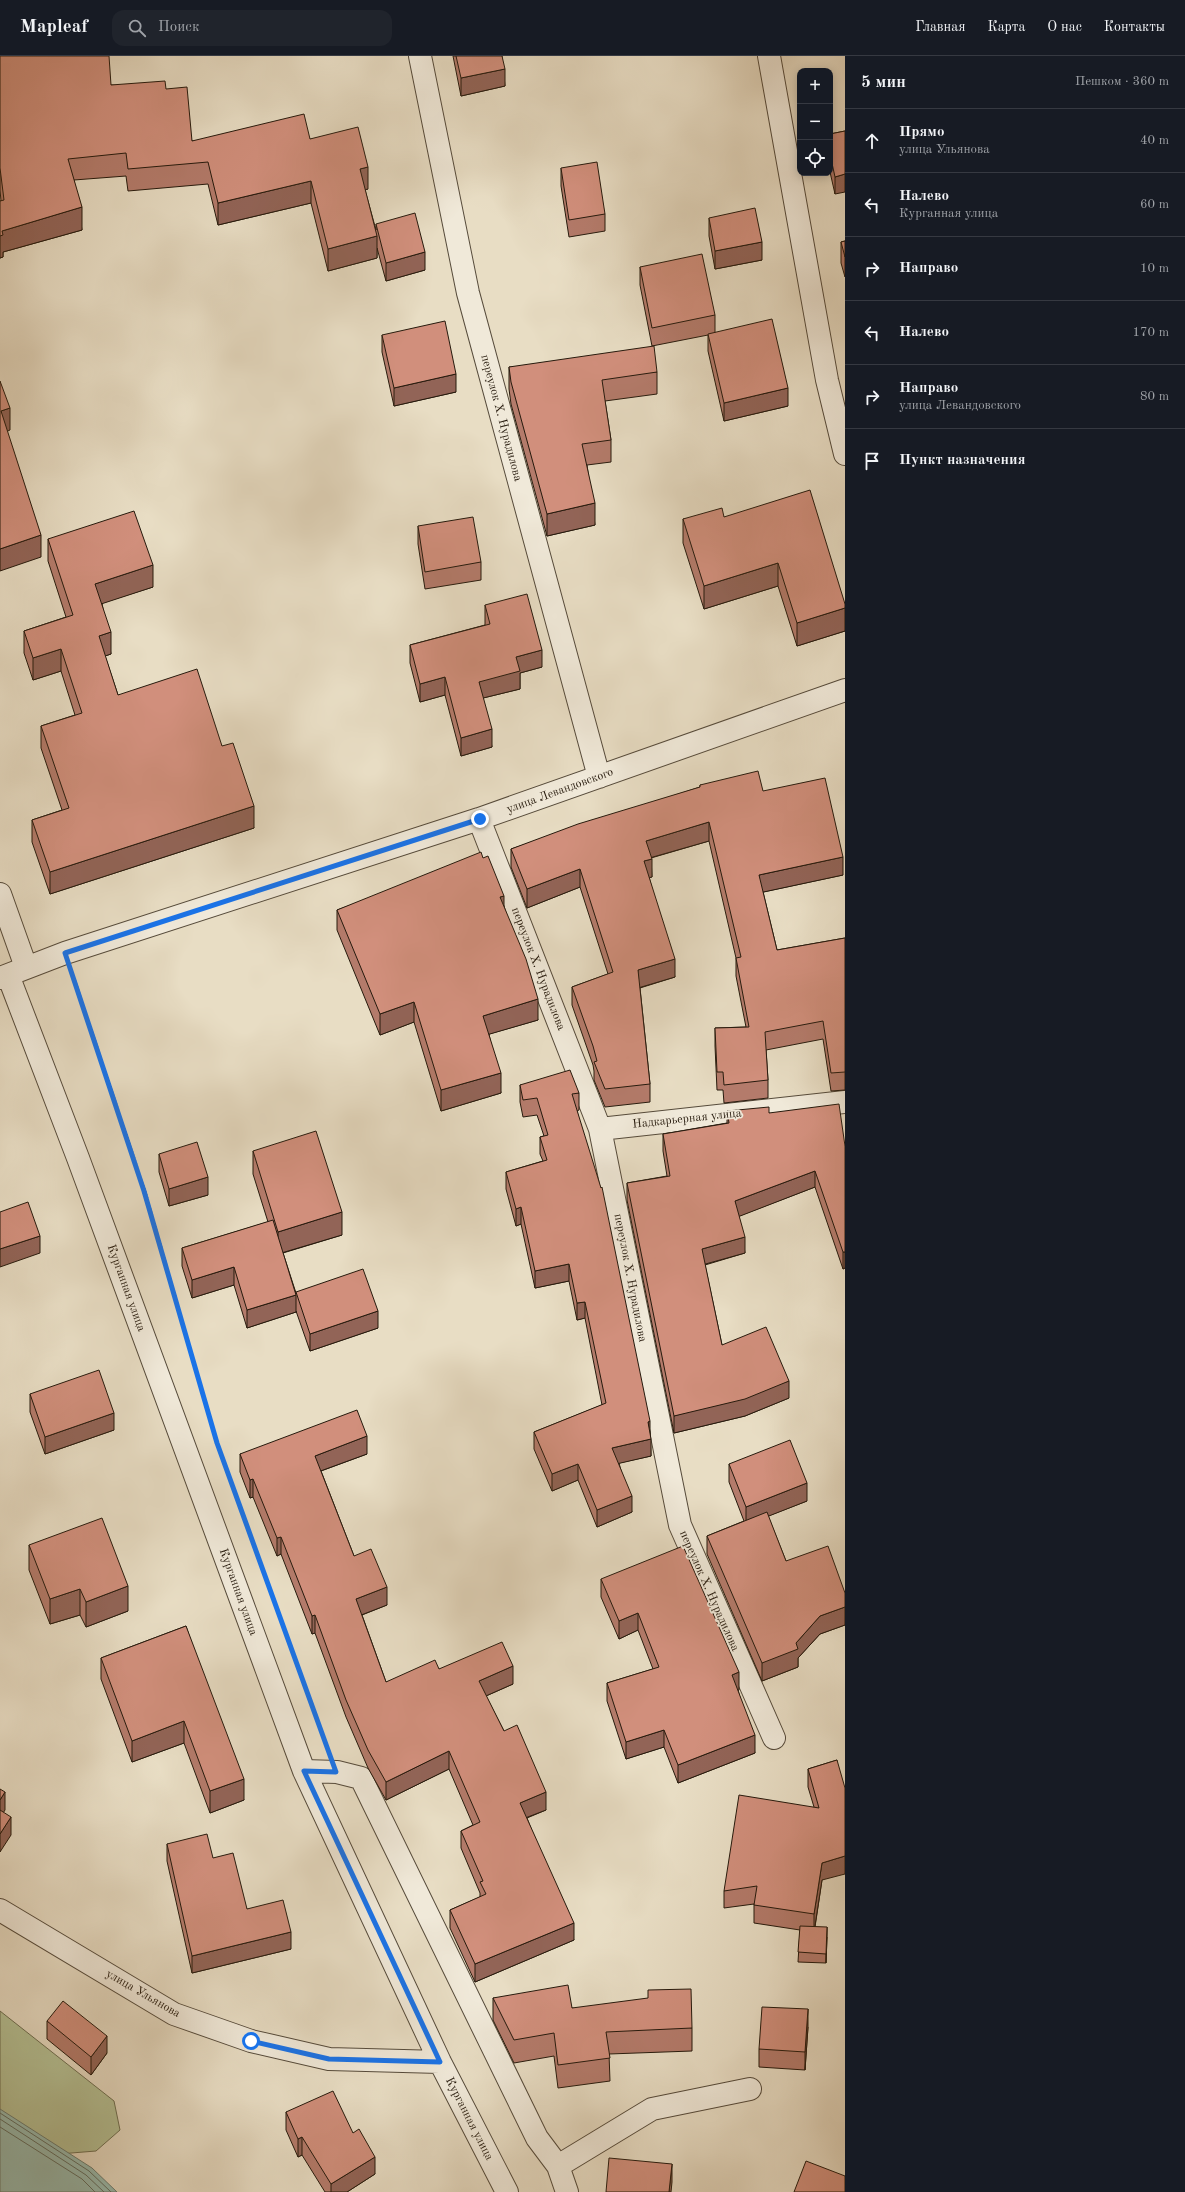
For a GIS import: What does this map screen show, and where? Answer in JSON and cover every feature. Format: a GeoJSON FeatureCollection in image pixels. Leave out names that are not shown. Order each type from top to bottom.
{"type":"FeatureCollection","features":[{"type":"Feature","properties":{"kind":"street","name":"переулок Х. Нурадилова"},"geometry":{"type":"LineString","coordinates":[[420,56],[468,293],[598,777]]}},
{"type":"Feature","properties":{"kind":"street"},"geometry":{"type":"LineString","coordinates":[[770,56],[827,380],[845,454]]}},
{"type":"Feature","properties":{"kind":"street","name":"улица Левандовского"},"geometry":{"type":"LineString","coordinates":[[11,973],[65,953],[480,819],[845,690]]}},
{"type":"Feature","properties":{"kind":"street","name":"переулок Х. Нурадилова"},"geometry":{"type":"LineString","coordinates":[[480,819],[600,1129],[680,1524],[774,1738]]}},
{"type":"Feature","properties":{"kind":"street","name":"Курганная улица"},"geometry":{"type":"LineString","coordinates":[[0,894],[11,973],[304,1771],[440,2062],[508,2192]]}},
{"type":"Feature","properties":{"kind":"street","name":"Надкарьерная улица"},"geometry":{"type":"LineString","coordinates":[[600,1129],[845,1102]]}},
{"type":"Feature","properties":{"kind":"street"},"geometry":{"type":"LineString","coordinates":[[304,1771],[336,1772],[361,1778],[537,2138],[558,2166],[567,2192]]}},
{"type":"Feature","properties":{"kind":"street","name":"улица Ульянова"},"geometry":{"type":"LineString","coordinates":[[0,1910],[174,2014],[251,2041],[329,2059],[440,2062]]}},
{"type":"Feature","properties":{"kind":"street"},"geometry":{"type":"LineString","coordinates":[[558,2166],[652,2109],[750,2089]]}},
{"type":"Feature","properties":{"kind":"path"},"geometry":{"type":"LineString","coordinates":[[65,953],[144,1191],[217,1443],[236,1495]]}},
{"type":"Feature","properties":{"kind":"green space"},"geometry":{"type":"Polygon","coordinates":[[[0,2011],[114,2101],[120,2130],[96,2151],[59,2154],[0,2114],[0,2011]]]}},
{"type":"Feature","properties":{"kind":"water"},"geometry":{"type":"Polygon","coordinates":[[[0,2109],[92,2168],[117,2192],[0,2192],[0,2109]]]}},
{"type":"Feature","properties":{"kind":"building"},"geometry":{"type":"Polygon","coordinates":[[[0,56],[109,56],[111,85],[165,81],[166,89],[187,87],[192,141],[304,114],[310,139],[358,127],[368,167],[360,169],[377,236],[328,249],[311,181],[218,203],[208,162],[128,169],[126,153],[68,159],[82,207],[2,231],[3,235],[0,236],[0,201],[4,200],[0,168],[0,56]]]}},
{"type":"Feature","properties":{"kind":"building"},"geometry":{"type":"Polygon","coordinates":[[[456,56],[502,56],[505,69],[461,78],[456,56]]]}},
{"type":"Feature","properties":{"kind":"building"},"geometry":{"type":"Polygon","coordinates":[[[845,131],[845,174],[835,177],[833,168],[833,133],[845,131]]]}},
{"type":"Feature","properties":{"kind":"building"},"geometry":{"type":"Polygon","coordinates":[[[597,162],[605,214],[569,220],[561,168],[597,162]]]}},
{"type":"Feature","properties":{"kind":"building"},"geometry":{"type":"Polygon","coordinates":[[[755,208],[762,242],[715,251],[709,218],[755,208]]]}},
{"type":"Feature","properties":{"kind":"building"},"geometry":{"type":"Polygon","coordinates":[[[415,213],[425,252],[386,263],[376,224],[415,213]]]}},
{"type":"Feature","properties":{"kind":"building"},"geometry":{"type":"Polygon","coordinates":[[[845,241],[845,257],[841,242],[845,241]]]}},
{"type":"Feature","properties":{"kind":"building"},"geometry":{"type":"Polygon","coordinates":[[[702,254],[715,315],[652,328],[640,267],[702,254]]]}},
{"type":"Feature","properties":{"kind":"building"},"geometry":{"type":"Polygon","coordinates":[[[772,319],[788,388],[724,403],[708,334],[772,319]]]}},
{"type":"Feature","properties":{"kind":"building"},"geometry":{"type":"Polygon","coordinates":[[[445,321],[456,374],[394,388],[382,335],[445,321]]]}},
{"type":"Feature","properties":{"kind":"building"},"geometry":{"type":"Polygon","coordinates":[[[654,346],[657,372],[602,380],[611,440],[582,444],[595,503],[547,514],[511,382],[509,367],[654,346]]]}},
{"type":"Feature","properties":{"kind":"building"},"geometry":{"type":"Polygon","coordinates":[[[0,381],[10,408],[1,411],[41,535],[0,549],[0,381]]]}},
{"type":"Feature","properties":{"kind":"building"},"geometry":{"type":"Polygon","coordinates":[[[810,490],[845,608],[797,623],[778,563],[704,586],[683,519],[722,508],[724,517],[810,490]]]}},
{"type":"Feature","properties":{"kind":"building"},"geometry":{"type":"Polygon","coordinates":[[[134,511],[153,565],[95,584],[111,632],[99,636],[118,695],[197,669],[222,746],[233,743],[254,806],[50,872],[32,820],[69,808],[41,726],[82,713],[61,649],[33,658],[24,631],[73,615],[48,539],[134,511]]]}},
{"type":"Feature","properties":{"kind":"building"},"geometry":{"type":"Polygon","coordinates":[[[473,517],[481,562],[425,572],[418,526],[473,517]]]}},
{"type":"Feature","properties":{"kind":"building"},"geometry":{"type":"Polygon","coordinates":[[[527,594],[542,650],[516,657],[520,671],[479,682],[492,729],[461,738],[445,677],[420,684],[410,645],[490,624],[485,605],[527,594]]]}},
{"type":"Feature","properties":{"kind":"building"},"geometry":{"type":"Polygon","coordinates":[[[758,771],[763,791],[825,778],[843,857],[759,875],[777,950],[845,938],[845,1072],[831,1073],[823,1021],[765,1032],[768,1080],[724,1085],[723,1072],[717,1072],[715,1028],[749,1027],[736,958],[741,957],[709,822],[646,841],[652,859],[644,861],[675,959],[638,970],[650,1084],[605,1089],[594,1062],[597,1061],[593,1046],[572,987],[613,972],[580,869],[527,889],[511,849],[578,824],[700,787],[700,785],[758,771]]]}},
{"type":"Feature","properties":{"kind":"building"},"geometry":{"type":"Polygon","coordinates":[[[481,852],[483,858],[488,856],[504,896],[500,897],[526,959],[538,999],[483,1016],[501,1073],[441,1090],[414,1002],[380,1014],[337,910],[481,852]]]}},
{"type":"Feature","properties":{"kind":"building"},"geometry":{"type":"Polygon","coordinates":[[[570,1070],[579,1093],[572,1094],[601,1188],[602,1187],[650,1421],[648,1422],[651,1439],[612,1448],[632,1496],[597,1510],[578,1464],[552,1474],[534,1432],[606,1403],[585,1302],[577,1303],[569,1264],[535,1271],[521,1207],[516,1209],[506,1172],[547,1160],[540,1137],[548,1135],[537,1098],[523,1100],[520,1085],[570,1070]]]}},
{"type":"Feature","properties":{"kind":"building"},"geometry":{"type":"Polygon","coordinates":[[[839,1104],[845,1146],[845,1252],[843,1252],[815,1171],[735,1201],[745,1237],[702,1249],[722,1345],[766,1327],[789,1381],[745,1399],[674,1416],[627,1183],[670,1176],[663,1134],[729,1123],[727,1111],[769,1107],[769,1113],[839,1104]]]}},
{"type":"Feature","properties":{"kind":"building"},"geometry":{"type":"Polygon","coordinates":[[[316,1131],[342,1212],[278,1232],[253,1151],[316,1131]]]}},
{"type":"Feature","properties":{"kind":"building"},"geometry":{"type":"Polygon","coordinates":[[[197,1142],[208,1177],[169,1189],[159,1154],[197,1142]]]}},
{"type":"Feature","properties":{"kind":"building"},"geometry":{"type":"Polygon","coordinates":[[[28,1202],[40,1236],[0,1249],[0,1212],[28,1202]]]}},
{"type":"Feature","properties":{"kind":"building"},"geometry":{"type":"Polygon","coordinates":[[[273,1220],[296,1295],[247,1310],[234,1267],[192,1280],[182,1248],[273,1220]]]}},
{"type":"Feature","properties":{"kind":"building"},"geometry":{"type":"Polygon","coordinates":[[[363,1269],[378,1311],[310,1334],[296,1292],[363,1269]]]}},
{"type":"Feature","properties":{"kind":"building"},"geometry":{"type":"Polygon","coordinates":[[[99,1370],[114,1413],[45,1437],[30,1394],[99,1370]]]}},
{"type":"Feature","properties":{"kind":"building"},"geometry":{"type":"Polygon","coordinates":[[[357,1410],[367,1436],[315,1456],[354,1556],[371,1549],[387,1587],[356,1599],[386,1682],[435,1660],[439,1669],[502,1642],[513,1666],[479,1681],[504,1731],[517,1725],[546,1792],[520,1803],[574,1923],[475,1964],[450,1910],[486,1894],[480,1882],[483,1881],[461,1831],[480,1822],[449,1751],[386,1782],[368,1750],[346,1700],[315,1615],[312,1616],[281,1537],[277,1538],[253,1479],[250,1480],[240,1454],[357,1410]]]}},
{"type":"Feature","properties":{"kind":"building"},"geometry":{"type":"Polygon","coordinates":[[[790,1440],[807,1483],[746,1507],[729,1464],[790,1440]]]}},
{"type":"Feature","properties":{"kind":"building"},"geometry":{"type":"Polygon","coordinates":[[[767,1512],[786,1561],[828,1546],[845,1593],[845,1607],[820,1616],[796,1643],[798,1649],[762,1663],[707,1536],[767,1512]]]}},
{"type":"Feature","properties":{"kind":"building"},"geometry":{"type":"Polygon","coordinates":[[[102,1518],[128,1586],[86,1602],[80,1589],[50,1599],[29,1545],[102,1518]]]}},
{"type":"Feature","properties":{"kind":"building"},"geometry":{"type":"Polygon","coordinates":[[[683,1546],[739,1672],[732,1675],[755,1735],[678,1765],[664,1730],[626,1742],[607,1683],[659,1667],[638,1613],[619,1621],[601,1579],[683,1546]]]}},
{"type":"Feature","properties":{"kind":"building"},"geometry":{"type":"Polygon","coordinates":[[[186,1626],[244,1779],[210,1791],[184,1721],[132,1741],[101,1658],[186,1626]]]}},
{"type":"Feature","properties":{"kind":"building"},"geometry":{"type":"Polygon","coordinates":[[[837,1760],[845,1788],[845,1856],[822,1863],[814,1914],[754,1905],[757,1886],[724,1891],[739,1795],[819,1808],[808,1769],[837,1760]]]}},
{"type":"Feature","properties":{"kind":"building"},"geometry":{"type":"Polygon","coordinates":[[[0,1789],[5,1792],[0,1800],[0,1789]]]}},
{"type":"Feature","properties":{"kind":"building"},"geometry":{"type":"Polygon","coordinates":[[[0,1810],[11,1817],[0,1834],[0,1810]]]}},
{"type":"Feature","properties":{"kind":"building"},"geometry":{"type":"Polygon","coordinates":[[[207,1834],[213,1858],[233,1853],[247,1909],[283,1900],[291,1932],[192,1956],[167,1844],[207,1834]]]}},
{"type":"Feature","properties":{"kind":"building"},"geometry":{"type":"Polygon","coordinates":[[[800,1926],[827,1927],[826,1954],[798,1952],[800,1926]]]}},
{"type":"Feature","properties":{"kind":"building"},"geometry":{"type":"Polygon","coordinates":[[[568,1985],[572,2008],[648,1998],[648,1990],[691,1989],[692,2028],[606,2032],[610,2058],[558,2065],[554,2033],[514,2040],[493,1998],[568,1985]]]}},
{"type":"Feature","properties":{"kind":"building"},"geometry":{"type":"Polygon","coordinates":[[[63,2001],[107,2036],[91,2057],[47,2021],[63,2001]]]}},
{"type":"Feature","properties":{"kind":"building"},"geometry":{"type":"Polygon","coordinates":[[[762,2007],[808,2009],[805,2052],[759,2049],[762,2007]]]}},
{"type":"Feature","properties":{"kind":"building"},"geometry":{"type":"Polygon","coordinates":[[[333,2091],[353,2133],[359,2129],[375,2157],[331,2184],[302,2137],[298,2139],[286,2112],[333,2091]]]}},
{"type":"Feature","properties":{"kind":"building"},"geometry":{"type":"Polygon","coordinates":[[[609,2158],[672,2164],[669,2192],[606,2192],[609,2158]]]}},
{"type":"Feature","properties":{"kind":"building"},"geometry":{"type":"Polygon","coordinates":[[[806,2161],[845,2176],[845,2192],[794,2192],[806,2161]]]}},
{"type":"Feature","properties":{"kind":"route"},"geometry":{"type":"LineString","coordinates":[[251,2041],[329,2059],[440,2062],[304,1771],[336,1772],[217,1443],[144,1191],[65,953],[480,819]]}}]}
